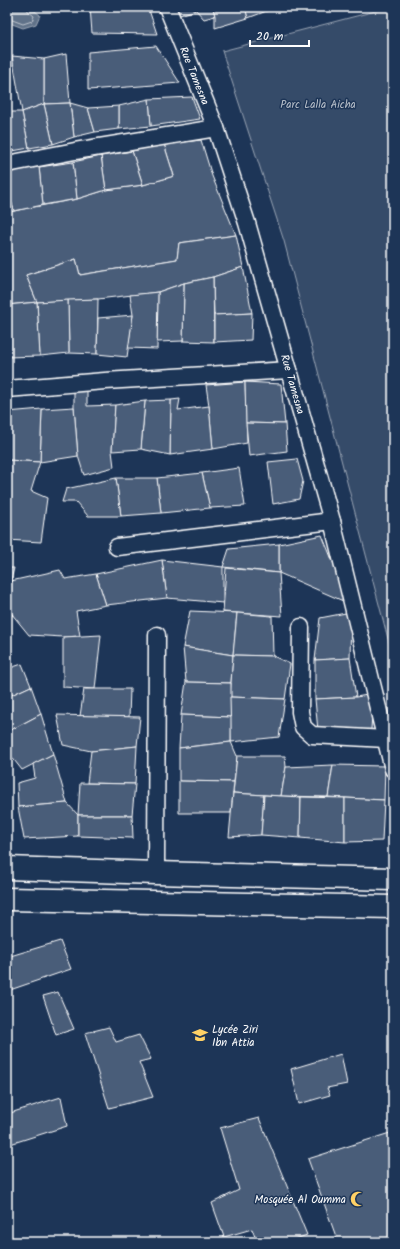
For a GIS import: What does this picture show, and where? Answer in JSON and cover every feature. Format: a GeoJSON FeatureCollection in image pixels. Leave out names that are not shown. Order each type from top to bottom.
{"type":"FeatureCollection","features":[{"type":"Feature","properties":{"kind":"main road"},"geometry":{"type":"LineString","coordinates":[[7,868],[393,879]]}},
{"type":"Feature","properties":{"kind":"main road"},"geometry":{"type":"LineString","coordinates":[[7,899],[393,908]]}},
{"type":"Feature","properties":{"kind":"street","name":"Rue Tamesna"},"geometry":{"type":"LineString","coordinates":[[167,7],[216,128],[247,223],[332,521],[393,768]]}},
{"type":"Feature","properties":{"kind":"street"},"geometry":{"type":"LineString","coordinates":[[7,164],[74,151],[216,128]]}},
{"type":"Feature","properties":{"kind":"street"},"geometry":{"type":"LineString","coordinates":[[7,389],[105,381],[289,370]]}},
{"type":"Feature","properties":{"kind":"street"},"geometry":{"type":"LineString","coordinates":[[117,548],[332,521]]}},
{"type":"Feature","properties":{"kind":"street"},"geometry":{"type":"LineString","coordinates":[[301,627],[300,712],[303,727],[312,734],[386,739]]}},
{"type":"Feature","properties":{"kind":"street"},"geometry":{"type":"LineString","coordinates":[[156,873],[157,635]]}},
{"type":"Feature","properties":{"kind":"green space","name":"Parc Lalla Aicha"},"geometry":{"type":"Polygon","coordinates":[[[393,7],[393,658],[284,241],[222,51],[393,7]]]}},
{"type":"Feature","properties":{"kind":"water"},"geometry":{"type":"Polygon","coordinates":[[[7,7],[30,7],[40,15],[36,24],[23,28],[7,22],[7,7]]]}},
{"type":"Feature","properties":{"kind":"building"},"geometry":{"type":"Polygon","coordinates":[[[90,7],[148,7],[157,34],[92,33],[90,7]]]}},
{"type":"Feature","properties":{"kind":"building"},"geometry":{"type":"Polygon","coordinates":[[[176,7],[213,7],[215,16],[204,19],[196,10],[180,15],[176,7]]]}},
{"type":"Feature","properties":{"kind":"building"},"geometry":{"type":"Polygon","coordinates":[[[213,7],[245,7],[248,18],[215,28],[213,7]]]}},
{"type":"Feature","properties":{"kind":"building"},"geometry":{"type":"Polygon","coordinates":[[[245,7],[271,7],[272,9],[248,18],[245,7]]]}},
{"type":"Feature","properties":{"kind":"building"},"geometry":{"type":"Polygon","coordinates":[[[156,46],[180,83],[88,90],[88,52],[156,46]]]}},
{"type":"Feature","properties":{"kind":"building"},"geometry":{"type":"Polygon","coordinates":[[[66,54],[70,103],[44,104],[44,59],[66,54]]]}},
{"type":"Feature","properties":{"kind":"building"},"geometry":{"type":"Polygon","coordinates":[[[12,56],[44,59],[44,104],[22,112],[12,56]]]}},
{"type":"Feature","properties":{"kind":"building"},"geometry":{"type":"Polygon","coordinates":[[[192,97],[200,119],[151,126],[149,99],[192,97]]]}},
{"type":"Feature","properties":{"kind":"building"},"geometry":{"type":"Polygon","coordinates":[[[149,99],[151,126],[119,129],[119,106],[149,99]]]}},
{"type":"Feature","properties":{"kind":"building"},"geometry":{"type":"Polygon","coordinates":[[[70,103],[88,108],[95,132],[74,137],[70,103]]]}},
{"type":"Feature","properties":{"kind":"building"},"geometry":{"type":"Polygon","coordinates":[[[70,103],[74,137],[53,144],[44,104],[70,103]]]}},
{"type":"Feature","properties":{"kind":"building"},"geometry":{"type":"Polygon","coordinates":[[[44,104],[53,144],[29,148],[22,112],[44,104]]]}},
{"type":"Feature","properties":{"kind":"building"},"geometry":{"type":"Polygon","coordinates":[[[119,106],[119,129],[95,132],[88,108],[119,106]]]}},
{"type":"Feature","properties":{"kind":"building"},"geometry":{"type":"Polygon","coordinates":[[[7,112],[22,112],[29,148],[7,152],[7,112]]]}},
{"type":"Feature","properties":{"kind":"building"},"geometry":{"type":"Polygon","coordinates":[[[201,140],[212,176],[236,235],[179,243],[177,259],[80,275],[76,259],[26,275],[37,302],[7,305],[7,213],[77,199],[106,190],[143,185],[174,176],[164,144],[201,140]]]}},
{"type":"Feature","properties":{"kind":"building"},"geometry":{"type":"Polygon","coordinates":[[[164,144],[174,176],[143,185],[132,151],[164,144]]]}},
{"type":"Feature","properties":{"kind":"building"},"geometry":{"type":"Polygon","coordinates":[[[132,151],[143,185],[106,190],[101,156],[132,151]]]}},
{"type":"Feature","properties":{"kind":"building"},"geometry":{"type":"Polygon","coordinates":[[[101,156],[106,190],[77,199],[73,162],[101,156]]]}},
{"type":"Feature","properties":{"kind":"building"},"geometry":{"type":"Polygon","coordinates":[[[73,162],[77,199],[43,205],[39,167],[73,162]]]}},
{"type":"Feature","properties":{"kind":"building"},"geometry":{"type":"Polygon","coordinates":[[[39,167],[43,205],[14,211],[7,187],[7,171],[39,167]]]}},
{"type":"Feature","properties":{"kind":"building"},"geometry":{"type":"Polygon","coordinates":[[[7,187],[14,211],[7,213],[7,187]]]}},
{"type":"Feature","properties":{"kind":"building"},"geometry":{"type":"Polygon","coordinates":[[[236,235],[243,267],[213,277],[184,283],[158,292],[98,299],[37,302],[26,275],[76,259],[80,275],[177,259],[179,243],[236,235]]]}},
{"type":"Feature","properties":{"kind":"building"},"geometry":{"type":"Polygon","coordinates":[[[243,267],[252,313],[214,315],[213,277],[243,267]]]}},
{"type":"Feature","properties":{"kind":"building"},"geometry":{"type":"Polygon","coordinates":[[[213,277],[214,342],[183,341],[184,283],[213,277]]]}},
{"type":"Feature","properties":{"kind":"building"},"geometry":{"type":"Polygon","coordinates":[[[184,283],[183,341],[157,342],[158,292],[184,283]]]}},
{"type":"Feature","properties":{"kind":"building"},"geometry":{"type":"Polygon","coordinates":[[[158,292],[157,349],[128,348],[133,315],[130,295],[158,292]]]}},
{"type":"Feature","properties":{"kind":"building"},"geometry":{"type":"Polygon","coordinates":[[[98,299],[97,354],[69,353],[68,300],[98,299]]]}},
{"type":"Feature","properties":{"kind":"building"},"geometry":{"type":"Polygon","coordinates":[[[68,300],[69,353],[40,356],[37,302],[68,300]]]}},
{"type":"Feature","properties":{"kind":"building"},"geometry":{"type":"Polygon","coordinates":[[[37,302],[40,356],[7,357],[7,305],[37,302]]]}},
{"type":"Feature","properties":{"kind":"building"},"geometry":{"type":"Polygon","coordinates":[[[252,313],[251,340],[214,342],[214,315],[252,313]]]}},
{"type":"Feature","properties":{"kind":"building"},"geometry":{"type":"Polygon","coordinates":[[[133,315],[127,357],[97,354],[98,318],[133,315]]]}},
{"type":"Feature","properties":{"kind":"building"},"geometry":{"type":"Polygon","coordinates":[[[245,382],[247,443],[213,449],[206,385],[245,382]]]}},
{"type":"Feature","properties":{"kind":"building"},"geometry":{"type":"Polygon","coordinates":[[[245,382],[281,384],[285,424],[246,423],[245,382]]]}},
{"type":"Feature","properties":{"kind":"building"},"geometry":{"type":"Polygon","coordinates":[[[87,389],[87,406],[115,405],[112,451],[114,467],[84,475],[78,456],[74,390],[87,389]]]}},
{"type":"Feature","properties":{"kind":"building"},"geometry":{"type":"Polygon","coordinates":[[[180,399],[178,410],[209,406],[213,449],[170,455],[171,400],[180,399]]]}},
{"type":"Feature","properties":{"kind":"building"},"geometry":{"type":"Polygon","coordinates":[[[171,400],[170,455],[141,449],[145,401],[171,400]]]}},
{"type":"Feature","properties":{"kind":"building"},"geometry":{"type":"Polygon","coordinates":[[[145,401],[141,449],[112,451],[115,405],[145,401]]]}},
{"type":"Feature","properties":{"kind":"building"},"geometry":{"type":"Polygon","coordinates":[[[74,407],[78,456],[40,462],[42,409],[74,407]]]}},
{"type":"Feature","properties":{"kind":"building"},"geometry":{"type":"Polygon","coordinates":[[[42,409],[40,462],[7,460],[7,412],[42,409]]]}},
{"type":"Feature","properties":{"kind":"building"},"geometry":{"type":"Polygon","coordinates":[[[246,423],[285,424],[287,451],[249,456],[246,423]]]}},
{"type":"Feature","properties":{"kind":"building"},"geometry":{"type":"Polygon","coordinates":[[[297,459],[303,481],[299,499],[273,504],[268,462],[297,459]]]}},
{"type":"Feature","properties":{"kind":"building"},"geometry":{"type":"Polygon","coordinates":[[[7,460],[40,462],[31,491],[47,498],[41,542],[7,540],[7,460]]]}},
{"type":"Feature","properties":{"kind":"building"},"geometry":{"type":"Polygon","coordinates":[[[239,468],[245,506],[210,508],[202,473],[239,468]]]}},
{"type":"Feature","properties":{"kind":"building"},"geometry":{"type":"Polygon","coordinates":[[[202,473],[210,508],[161,513],[157,478],[202,473]]]}},
{"type":"Feature","properties":{"kind":"building"},"geometry":{"type":"Polygon","coordinates":[[[116,478],[157,478],[161,513],[121,516],[116,478]]]}},
{"type":"Feature","properties":{"kind":"building"},"geometry":{"type":"Polygon","coordinates":[[[116,478],[121,516],[88,516],[76,502],[62,502],[66,489],[116,478]]]}},
{"type":"Feature","properties":{"kind":"building"},"geometry":{"type":"Polygon","coordinates":[[[322,535],[350,604],[279,573],[279,544],[322,535]]]}},
{"type":"Feature","properties":{"kind":"building"},"geometry":{"type":"Polygon","coordinates":[[[279,544],[279,573],[223,567],[229,549],[279,544]]]}},
{"type":"Feature","properties":{"kind":"building"},"geometry":{"type":"Polygon","coordinates":[[[162,560],[223,567],[223,603],[167,598],[162,560]]]}},
{"type":"Feature","properties":{"kind":"building"},"geometry":{"type":"Polygon","coordinates":[[[162,560],[167,598],[106,605],[96,574],[162,560]]]}},
{"type":"Feature","properties":{"kind":"building"},"geometry":{"type":"Polygon","coordinates":[[[7,568],[14,568],[7,596],[7,568]]]}},
{"type":"Feature","properties":{"kind":"building"},"geometry":{"type":"Polygon","coordinates":[[[226,568],[279,573],[282,616],[223,612],[226,568]]]}},
{"type":"Feature","properties":{"kind":"building"},"geometry":{"type":"Polygon","coordinates":[[[60,570],[65,579],[96,574],[106,605],[76,611],[80,636],[63,637],[29,635],[7,608],[7,596],[11,581],[60,570]]]}},
{"type":"Feature","properties":{"kind":"building"},"geometry":{"type":"Polygon","coordinates":[[[7,608],[13,615],[7,618],[7,608]]]}},
{"type":"Feature","properties":{"kind":"building"},"geometry":{"type":"Polygon","coordinates":[[[190,611],[237,613],[233,655],[183,647],[190,611]]]}},
{"type":"Feature","properties":{"kind":"building"},"geometry":{"type":"Polygon","coordinates":[[[351,612],[350,658],[315,660],[320,618],[351,612]]]}},
{"type":"Feature","properties":{"kind":"building"},"geometry":{"type":"Polygon","coordinates":[[[237,613],[272,616],[273,656],[233,655],[237,613]]]}},
{"type":"Feature","properties":{"kind":"building"},"geometry":{"type":"Polygon","coordinates":[[[101,635],[95,689],[63,687],[63,637],[101,635]]]}},
{"type":"Feature","properties":{"kind":"building"},"geometry":{"type":"Polygon","coordinates":[[[183,647],[233,655],[231,683],[186,682],[183,647]]]}},
{"type":"Feature","properties":{"kind":"building"},"geometry":{"type":"Polygon","coordinates":[[[233,655],[273,656],[290,664],[285,699],[230,697],[233,655]]]}},
{"type":"Feature","properties":{"kind":"building"},"geometry":{"type":"Polygon","coordinates":[[[350,658],[356,697],[315,699],[315,660],[350,658]]]}},
{"type":"Feature","properties":{"kind":"building"},"geometry":{"type":"Polygon","coordinates":[[[22,664],[31,686],[7,697],[7,669],[22,664]]]}},
{"type":"Feature","properties":{"kind":"building"},"geometry":{"type":"Polygon","coordinates":[[[186,682],[231,683],[231,717],[181,715],[186,682]]]}},
{"type":"Feature","properties":{"kind":"building"},"geometry":{"type":"Polygon","coordinates":[[[31,686],[41,714],[7,732],[7,697],[31,686]]]}},
{"type":"Feature","properties":{"kind":"building"},"geometry":{"type":"Polygon","coordinates":[[[84,689],[130,689],[129,717],[80,716],[84,689]]]}},
{"type":"Feature","properties":{"kind":"building"},"geometry":{"type":"Polygon","coordinates":[[[373,694],[371,730],[318,731],[315,699],[356,697],[373,694]]]}},
{"type":"Feature","properties":{"kind":"building"},"geometry":{"type":"Polygon","coordinates":[[[230,697],[285,699],[279,737],[231,742],[230,697]]]}},
{"type":"Feature","properties":{"kind":"building"},"geometry":{"type":"Polygon","coordinates":[[[41,714],[53,754],[22,770],[7,751],[7,732],[41,714]]]}},
{"type":"Feature","properties":{"kind":"building"},"geometry":{"type":"Polygon","coordinates":[[[57,715],[140,717],[137,746],[91,751],[63,745],[57,715]]]}},
{"type":"Feature","properties":{"kind":"building"},"geometry":{"type":"Polygon","coordinates":[[[181,715],[231,717],[231,742],[179,748],[181,715]]]}},
{"type":"Feature","properties":{"kind":"building"},"geometry":{"type":"Polygon","coordinates":[[[231,742],[237,756],[234,782],[179,781],[179,748],[231,742]]]}},
{"type":"Feature","properties":{"kind":"building"},"geometry":{"type":"Polygon","coordinates":[[[137,746],[135,784],[87,783],[91,751],[137,746]]]}},
{"type":"Feature","properties":{"kind":"building"},"geometry":{"type":"Polygon","coordinates":[[[53,754],[67,803],[18,807],[17,783],[35,778],[33,764],[53,754]]]}},
{"type":"Feature","properties":{"kind":"building"},"geometry":{"type":"Polygon","coordinates":[[[237,756],[285,756],[286,767],[281,796],[233,793],[237,756]]]}},
{"type":"Feature","properties":{"kind":"building"},"geometry":{"type":"Polygon","coordinates":[[[333,765],[328,797],[281,796],[286,767],[333,765]]]}},
{"type":"Feature","properties":{"kind":"building"},"geometry":{"type":"Polygon","coordinates":[[[333,765],[385,766],[384,800],[328,797],[333,765]]]}},
{"type":"Feature","properties":{"kind":"building"},"geometry":{"type":"Polygon","coordinates":[[[179,781],[234,782],[231,813],[179,813],[179,781]]]}},
{"type":"Feature","properties":{"kind":"building"},"geometry":{"type":"Polygon","coordinates":[[[80,783],[135,784],[132,815],[78,815],[80,783]]]}},
{"type":"Feature","properties":{"kind":"building"},"geometry":{"type":"Polygon","coordinates":[[[233,793],[264,795],[261,835],[229,837],[233,793]]]}},
{"type":"Feature","properties":{"kind":"building"},"geometry":{"type":"Polygon","coordinates":[[[264,795],[301,797],[300,838],[261,835],[264,795]]]}},
{"type":"Feature","properties":{"kind":"building"},"geometry":{"type":"Polygon","coordinates":[[[301,797],[345,798],[345,842],[300,838],[301,797]]]}},
{"type":"Feature","properties":{"kind":"building"},"geometry":{"type":"Polygon","coordinates":[[[345,798],[384,800],[382,841],[345,842],[345,798]]]}},
{"type":"Feature","properties":{"kind":"building"},"geometry":{"type":"Polygon","coordinates":[[[67,803],[78,815],[78,836],[24,839],[18,807],[67,803]]]}},
{"type":"Feature","properties":{"kind":"building"},"geometry":{"type":"Polygon","coordinates":[[[78,815],[132,815],[133,838],[78,836],[78,815]]]}},
{"type":"Feature","properties":{"kind":"building"},"geometry":{"type":"Polygon","coordinates":[[[60,941],[71,969],[7,991],[7,957],[60,941]]]}},
{"type":"Feature","properties":{"kind":"building"},"geometry":{"type":"Polygon","coordinates":[[[58,992],[74,1029],[56,1035],[43,996],[58,992]]]}},
{"type":"Feature","properties":{"kind":"building"},"geometry":{"type":"Polygon","coordinates":[[[109,1027],[116,1042],[139,1035],[151,1059],[139,1062],[153,1097],[109,1108],[85,1033],[109,1027]]]}},
{"type":"Feature","properties":{"kind":"building"},"geometry":{"type":"Polygon","coordinates":[[[341,1054],[347,1084],[327,1088],[330,1095],[299,1104],[291,1069],[341,1054]]]}},
{"type":"Feature","properties":{"kind":"building"},"geometry":{"type":"Polygon","coordinates":[[[61,1097],[67,1126],[7,1145],[7,1114],[61,1097]]]}},
{"type":"Feature","properties":{"kind":"building"},"geometry":{"type":"Polygon","coordinates":[[[259,1118],[307,1235],[287,1242],[257,1242],[252,1229],[224,1237],[212,1203],[239,1190],[220,1128],[259,1118]]]}},
{"type":"Feature","properties":{"kind":"building","name":"Mosquée Al Oumma"},"geometry":{"type":"Polygon","coordinates":[[[393,1132],[393,1238],[385,1242],[338,1242],[308,1159],[393,1132]]]}},
{"type":"Feature","properties":{"kind":"place","name":"Lycée Ziri Ibn Attia"},"geometry":{"type":"Point","coordinates":[200,1035]}},
{"type":"Feature","properties":{"kind":"place","name":"Mosquée Al Oumma"},"geometry":{"type":"Point","coordinates":[358,1199]}}]}
